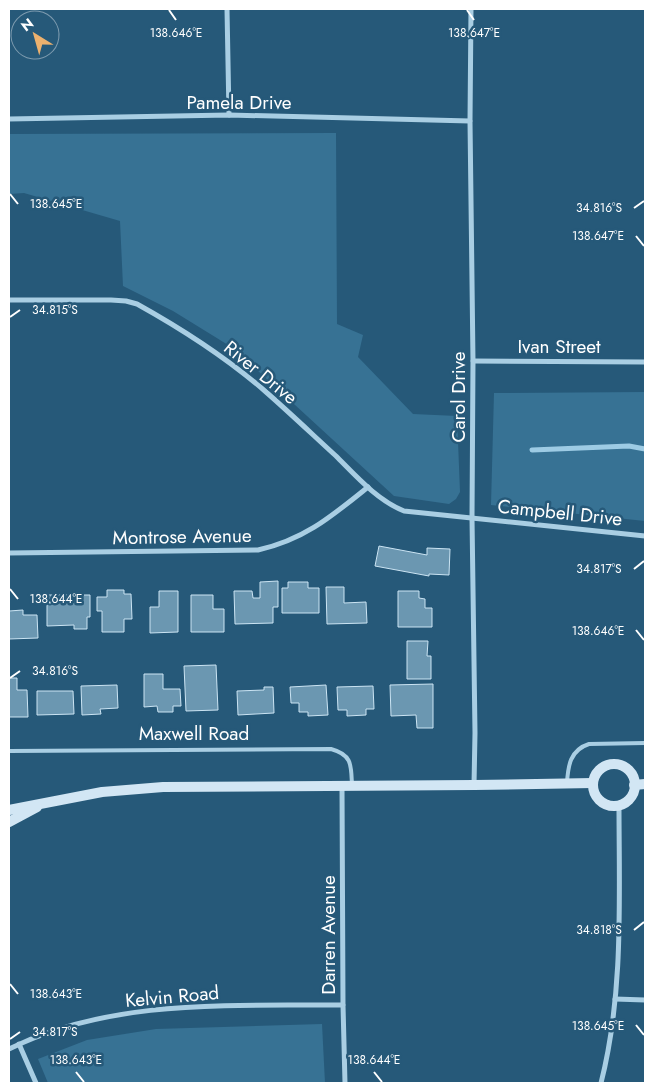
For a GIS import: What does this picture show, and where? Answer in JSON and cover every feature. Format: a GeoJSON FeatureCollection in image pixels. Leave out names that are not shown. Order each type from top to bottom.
{"type":"FeatureCollection","features":[{"type":"Feature","properties":{"kind":"street"},"geometry":{"type":"LineString","coordinates":[[227,9],[229,115]]}},
{"type":"Feature","properties":{"kind":"street","name":"Carol Drive"},"geometry":{"type":"LineString","coordinates":[[471,9],[474,786]]}},
{"type":"Feature","properties":{"kind":"street","name":"Pamela Drive"},"geometry":{"type":"LineString","coordinates":[[9,119],[229,115],[470,121]]}},
{"type":"Feature","properties":{"kind":"street","name":"River Drive"},"geometry":{"type":"LineString","coordinates":[[9,300],[111,300],[137,304],[227,361],[247,376],[368,487],[393,506],[404,511],[472,518]]}},
{"type":"Feature","properties":{"kind":"street","name":"Ivan Street"},"geometry":{"type":"LineString","coordinates":[[473,361],[645,362]]}},
{"type":"Feature","properties":{"kind":"street","name":"Montrose Avenue"},"geometry":{"type":"LineString","coordinates":[[9,553],[258,550],[295,539],[328,518],[368,487]]}},
{"type":"Feature","properties":{"kind":"street","name":"Campbell Drive"},"geometry":{"type":"LineString","coordinates":[[472,518],[645,536]]}},
{"type":"Feature","properties":{"kind":"street"},"geometry":{"type":"LineString","coordinates":[[615,764],[630,772],[634,785],[630,798],[619,805],[611,806],[600,800],[595,794],[593,782],[599,771],[606,766],[615,764]]}},
{"type":"Feature","properties":{"kind":"street"},"geometry":{"type":"LineString","coordinates":[[9,810],[102,792],[163,787],[474,786],[593,782]]}},
{"type":"Feature","properties":{"kind":"street"},"geometry":{"type":"LineString","coordinates":[[634,785],[645,784]]}},
{"type":"Feature","properties":{"kind":"street","name":"Darren Avenue"},"geometry":{"type":"LineString","coordinates":[[345,1083],[343,1005],[347,787]]}},
{"type":"Feature","properties":{"kind":"street"},"geometry":{"type":"LineString","coordinates":[[9,822],[42,804]]}},
{"type":"Feature","properties":{"kind":"street"},"geometry":{"type":"LineString","coordinates":[[601,1083],[610,1041],[615,1000],[619,805]]}},
{"type":"Feature","properties":{"kind":"street"},"geometry":{"type":"LineString","coordinates":[[615,1000],[645,1000]]}},
{"type":"Feature","properties":{"kind":"street","name":"Kelvin Road"},"geometry":{"type":"LineString","coordinates":[[9,1049],[86,1022],[152,1010],[195,1007],[343,1005]]}},
{"type":"Feature","properties":{"kind":"street"},"geometry":{"type":"LineString","coordinates":[[19,1044],[36,1083]]}},
{"type":"Feature","properties":{"kind":"lane"},"geometry":{"type":"LineString","coordinates":[[567,783],[573,754],[582,746],[589,744],[645,743]]}},
{"type":"Feature","properties":{"kind":"lane","name":"Maxwell Road"},"geometry":{"type":"LineString","coordinates":[[9,751],[331,749],[346,756],[351,763],[347,787]]}},
{"type":"Feature","properties":{"kind":"shaded area"},"geometry":{"type":"Polygon","coordinates":[[[336,133],[337,324],[363,335],[358,357],[413,414],[457,416],[460,492],[456,499],[449,504],[394,496],[233,348],[173,311],[123,286],[120,221],[24,193],[9,194],[9,134],[336,133]]]}},
{"type":"Feature","properties":{"kind":"shaded area"},"geometry":{"type":"Polygon","coordinates":[[[645,392],[645,521],[491,505],[494,393],[645,392]]]}},
{"type":"Feature","properties":{"kind":"shaded area"},"geometry":{"type":"Polygon","coordinates":[[[322,1024],[325,1083],[48,1083],[38,1059],[87,1040],[156,1029],[322,1024]]]}},
{"type":"Feature","properties":{"kind":"building"},"geometry":{"type":"Polygon","coordinates":[[[379,546],[427,555],[427,548],[450,549],[449,575],[429,574],[429,576],[375,566],[379,546]]]}},
{"type":"Feature","properties":{"kind":"building"},"geometry":{"type":"Polygon","coordinates":[[[278,581],[278,607],[273,607],[273,623],[235,624],[234,591],[252,591],[253,598],[260,598],[260,582],[278,581]]]}},
{"type":"Feature","properties":{"kind":"building"},"geometry":{"type":"Polygon","coordinates":[[[288,582],[308,582],[308,588],[319,588],[319,613],[282,613],[282,588],[288,588],[288,582]]]}},
{"type":"Feature","properties":{"kind":"building"},"geometry":{"type":"Polygon","coordinates":[[[326,587],[344,587],[344,603],[366,602],[367,623],[327,624],[326,587]]]}},
{"type":"Feature","properties":{"kind":"building"},"geometry":{"type":"Polygon","coordinates":[[[107,590],[124,590],[124,594],[131,594],[132,619],[124,619],[124,632],[102,632],[102,611],[97,611],[97,597],[107,597],[107,590]]]}},
{"type":"Feature","properties":{"kind":"building"},"geometry":{"type":"Polygon","coordinates":[[[159,591],[178,591],[178,632],[150,633],[150,607],[159,607],[159,591]]]}},
{"type":"Feature","properties":{"kind":"building"},"geometry":{"type":"Polygon","coordinates":[[[398,591],[419,591],[419,598],[425,599],[425,608],[432,608],[432,627],[398,627],[398,591]]]}},
{"type":"Feature","properties":{"kind":"building"},"geometry":{"type":"Polygon","coordinates":[[[47,595],[90,595],[90,617],[87,617],[87,629],[74,629],[74,625],[47,626],[47,595]]]}},
{"type":"Feature","properties":{"kind":"building"},"geometry":{"type":"Polygon","coordinates":[[[191,595],[213,595],[213,609],[224,609],[224,632],[191,632],[191,595]]]}},
{"type":"Feature","properties":{"kind":"building"},"geometry":{"type":"Polygon","coordinates":[[[23,610],[23,615],[37,615],[38,638],[9,639],[9,611],[23,610]]]}},
{"type":"Feature","properties":{"kind":"building"},"geometry":{"type":"Polygon","coordinates":[[[407,641],[428,641],[427,656],[431,656],[431,679],[407,679],[407,641]]]}},
{"type":"Feature","properties":{"kind":"building"},"geometry":{"type":"Polygon","coordinates":[[[216,665],[218,710],[186,711],[184,666],[216,665]]]}},
{"type":"Feature","properties":{"kind":"building"},"geometry":{"type":"Polygon","coordinates":[[[144,674],[163,674],[163,689],[180,689],[181,706],[173,706],[173,712],[158,712],[157,706],[144,707],[144,674]]]}},
{"type":"Feature","properties":{"kind":"building"},"geometry":{"type":"Polygon","coordinates":[[[9,678],[17,678],[17,690],[27,690],[28,717],[9,717],[9,678]]]}},
{"type":"Feature","properties":{"kind":"building"},"geometry":{"type":"Polygon","coordinates":[[[433,684],[433,728],[417,728],[416,715],[391,716],[390,685],[433,684]]]}},
{"type":"Feature","properties":{"kind":"building"},"geometry":{"type":"Polygon","coordinates":[[[117,685],[118,708],[100,709],[101,714],[82,715],[81,686],[117,685]]]}},
{"type":"Feature","properties":{"kind":"building"},"geometry":{"type":"Polygon","coordinates":[[[326,685],[328,715],[308,716],[308,712],[299,712],[299,703],[291,703],[290,687],[326,685]]]}},
{"type":"Feature","properties":{"kind":"building"},"geometry":{"type":"Polygon","coordinates":[[[373,686],[374,709],[366,709],[366,715],[347,716],[347,710],[338,710],[337,687],[373,686]]]}},
{"type":"Feature","properties":{"kind":"building"},"geometry":{"type":"Polygon","coordinates":[[[264,687],[273,687],[274,713],[238,715],[237,691],[264,690],[264,687]]]}},
{"type":"Feature","properties":{"kind":"building"},"geometry":{"type":"Polygon","coordinates":[[[37,691],[73,691],[74,714],[37,715],[37,691]]]}},
{"type":"Feature","properties":{"kind":"waterway"},"geometry":{"type":"LineString","coordinates":[[532,450],[629,446],[645,449]]}}]}
